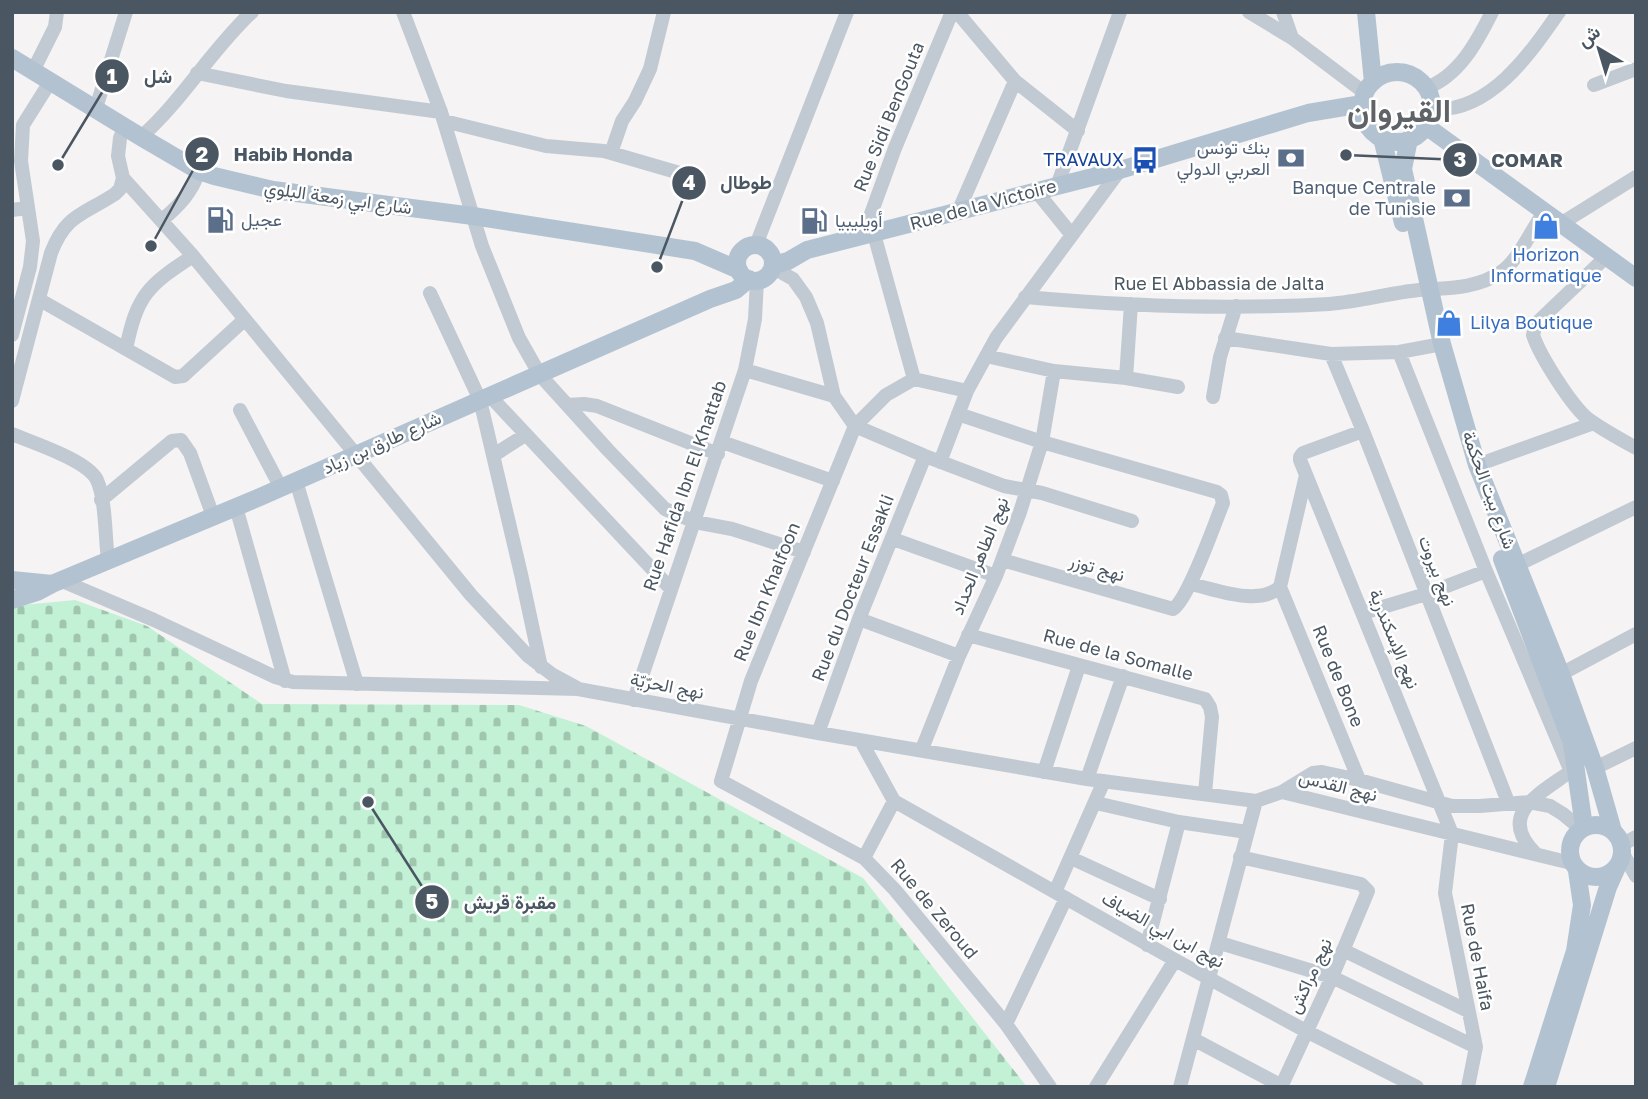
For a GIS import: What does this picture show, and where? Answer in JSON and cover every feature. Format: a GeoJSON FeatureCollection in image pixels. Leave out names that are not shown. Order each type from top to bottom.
{"type":"FeatureCollection","features":[{"type":"Feature","properties":{"kind":"main road"},"geometry":{"type":"LineString","coordinates":[[1366,12],[1366,93],[1367,124],[1382,138],[1391,141],[1409,139],[1419,134],[1429,117],[1426,88],[1420,80],[1401,72],[1391,72],[1366,93]]}},
{"type":"Feature","properties":{"kind":"main road","name":"شارع ابي زمعة البلوي"},"geometry":{"type":"LineString","coordinates":[[12,58],[199,171],[273,190],[473,216],[695,251],[762,256]]}},
{"type":"Feature","properties":{"kind":"main road","name":"Rue de la Victoire"},"geometry":{"type":"LineString","coordinates":[[762,256],[794,258],[807,250],[1120,170],[1366,93]]}},
{"type":"Feature","properties":{"kind":"main road"},"geometry":{"type":"LineString","coordinates":[[1429,117],[1544,212],[1636,278]]}},
{"type":"Feature","properties":{"kind":"main road","name":"شارع بيت الحكمة"},"geometry":{"type":"LineString","coordinates":[[1382,138],[1425,290]]}},
{"type":"Feature","properties":{"kind":"main road","name":"شارع بيت الحكمة"},"geometry":{"type":"LineString","coordinates":[[1409,139],[1403,169],[1425,290],[1467,467],[1572,743],[1582,828],[1572,838],[1569,850],[1582,905],[1575,951],[1532,1087]]}},
{"type":"Feature","properties":{"kind":"main road","name":"شارع ابي زمعة البلوي"},"geometry":{"type":"LineString","coordinates":[[695,251],[746,275]]}},
{"type":"Feature","properties":{"kind":"main road"},"geometry":{"type":"LineString","coordinates":[[746,275],[738,259],[762,256]]}},
{"type":"Feature","properties":{"kind":"main road","name":"شارع طارق بن زياد"},"geometry":{"type":"LineString","coordinates":[[12,600],[37,592],[288,485],[710,299],[736,290],[746,275],[767,276],[762,256]]}},
{"type":"Feature","properties":{"kind":"main road","name":"شارع بيت الحكمة"},"geometry":{"type":"LineString","coordinates":[[1437,345],[1478,465],[1561,674],[1622,847]]}},
{"type":"Feature","properties":{"kind":"main road","name":"شارع طارق بن زياد"},"geometry":{"type":"LineString","coordinates":[[12,580],[56,582]]}},
{"type":"Feature","properties":{"kind":"main road"},"geometry":{"type":"LineString","coordinates":[[1582,828],[1604,826],[1622,847]]}},
{"type":"Feature","properties":{"kind":"main road"},"geometry":{"type":"LineString","coordinates":[[1574,867],[1594,878],[1602,877],[1622,847]]}},
{"type":"Feature","properties":{"kind":"main road"},"geometry":{"type":"LineString","coordinates":[[1546,1087],[1622,847]]}},
{"type":"Feature","properties":{"kind":"street"},"geometry":{"type":"LineString","coordinates":[[33,71],[55,27],[57,12]]}},
{"type":"Feature","properties":{"kind":"street"},"geometry":{"type":"LineString","coordinates":[[96,107],[126,12]]}},
{"type":"Feature","properties":{"kind":"street"},"geometry":{"type":"LineString","coordinates":[[141,137],[168,110],[252,12]]}},
{"type":"Feature","properties":{"kind":"street"},"geometry":{"type":"LineString","coordinates":[[403,12],[443,117],[482,246],[519,338],[540,375],[655,500],[673,514],[695,522],[732,528],[804,552]]}},
{"type":"Feature","properties":{"kind":"street"},"geometry":{"type":"LineString","coordinates":[[611,153],[622,121],[650,69],[664,12]]}},
{"type":"Feature","properties":{"kind":"street"},"geometry":{"type":"LineString","coordinates":[[847,12],[762,256],[793,279],[811,307],[834,396],[855,426],[925,456],[1004,486],[1042,493],[1132,521]]}},
{"type":"Feature","properties":{"kind":"street"},"geometry":{"type":"LineString","coordinates":[[954,12],[1015,81],[1078,131]]}},
{"type":"Feature","properties":{"kind":"street","name":"Rue Sidi BenGouta"},"geometry":{"type":"LineString","coordinates":[[868,235],[895,148],[954,12]]}},
{"type":"Feature","properties":{"kind":"street"},"geometry":{"type":"LineString","coordinates":[[1058,186],[1120,12]]}},
{"type":"Feature","properties":{"kind":"street"},"geometry":{"type":"LineString","coordinates":[[1249,12],[1292,38],[1366,93]]}},
{"type":"Feature","properties":{"kind":"street"},"geometry":{"type":"LineString","coordinates":[[1283,12],[1292,38]]}},
{"type":"Feature","properties":{"kind":"street"},"geometry":{"type":"LineString","coordinates":[[1426,88],[1437,84],[1460,64],[1479,38],[1492,12]]}},
{"type":"Feature","properties":{"kind":"street"},"geometry":{"type":"LineString","coordinates":[[1429,117],[1467,105],[1503,80],[1541,39],[1559,12]]}},
{"type":"Feature","properties":{"kind":"street"},"geometry":{"type":"LineString","coordinates":[[1594,85],[1636,69]]}},
{"type":"Feature","properties":{"kind":"street"},"geometry":{"type":"LineString","coordinates":[[197,73],[443,117],[546,146],[611,153],[690,176]]}},
{"type":"Feature","properties":{"kind":"street"},"geometry":{"type":"LineString","coordinates":[[958,212],[1015,81]]}},
{"type":"Feature","properties":{"kind":"street"},"geometry":{"type":"LineString","coordinates":[[12,335],[33,241],[19,209],[21,161],[18,123],[50,82]]}},
{"type":"Feature","properties":{"kind":"street"},"geometry":{"type":"LineString","coordinates":[[12,401],[51,253],[64,226],[120,189],[122,178],[118,156],[120,138],[125,126]]}},
{"type":"Feature","properties":{"kind":"street"},"geometry":{"type":"LineString","coordinates":[[940,462],[967,391],[996,338],[1120,170]]}},
{"type":"Feature","properties":{"kind":"street"},"geometry":{"type":"LineString","coordinates":[[162,220],[183,201],[199,171]]}},
{"type":"Feature","properties":{"kind":"street"},"geometry":{"type":"LineString","coordinates":[[1562,223],[1636,177]]}},
{"type":"Feature","properties":{"kind":"street"},"geometry":{"type":"LineString","coordinates":[[122,178],[193,256],[471,595],[541,667],[578,689]]}},
{"type":"Feature","properties":{"kind":"street"},"geometry":{"type":"LineString","coordinates":[[1037,192],[1071,234]]}},
{"type":"Feature","properties":{"kind":"street","name":"Rue El Abbassia de Jalta"},"geometry":{"type":"LineString","coordinates":[[1025,297],[1131,304],[1333,304],[1476,283],[1502,272],[1511,263],[1544,212]]}},
{"type":"Feature","properties":{"kind":"street"},"geometry":{"type":"LineString","coordinates":[[868,235],[914,379]]}},
{"type":"Feature","properties":{"kind":"street"},"geometry":{"type":"LineString","coordinates":[[126,349],[136,310],[147,289],[193,256]]}},
{"type":"Feature","properties":{"kind":"street"},"geometry":{"type":"LineString","coordinates":[[1606,257],[1536,324],[1533,335],[1579,411],[1636,448]]}},
{"type":"Feature","properties":{"kind":"street","name":"Rue Hafida Ibn El Khattab"},"geometry":{"type":"LineString","coordinates":[[635,700],[670,588],[695,522],[745,370],[755,319],[746,275]]}},
{"type":"Feature","properties":{"kind":"street"},"geometry":{"type":"LineString","coordinates":[[430,293],[484,398],[541,667]]}},
{"type":"Feature","properties":{"kind":"street"},"geometry":{"type":"LineString","coordinates":[[40,300],[170,375],[179,377],[244,320]]}},
{"type":"Feature","properties":{"kind":"street"},"geometry":{"type":"LineString","coordinates":[[1126,378],[1131,304]]}},
{"type":"Feature","properties":{"kind":"street"},"geometry":{"type":"LineString","coordinates":[[1213,397],[1225,338],[1236,306]]}},
{"type":"Feature","properties":{"kind":"street"},"geometry":{"type":"LineString","coordinates":[[1225,338],[1331,354],[1399,352],[1437,345]]}},
{"type":"Feature","properties":{"kind":"street"},"geometry":{"type":"LineString","coordinates":[[1399,352],[1486,571],[1574,777],[1529,802],[1520,815],[1519,830],[1527,846],[1537,855]]}},
{"type":"Feature","properties":{"kind":"street","name":"نهج بيروت"},"geometry":{"type":"LineString","coordinates":[[1331,354],[1508,802]]}},
{"type":"Feature","properties":{"kind":"street"},"geometry":{"type":"LineString","coordinates":[[986,356],[1054,371],[1126,378],[1178,387]]}},
{"type":"Feature","properties":{"kind":"street"},"geometry":{"type":"LineString","coordinates":[[745,370],[834,396]]}},
{"type":"Feature","properties":{"kind":"street","name":"نهج الطاهر الحداد"},"geometry":{"type":"LineString","coordinates":[[922,749],[959,656],[996,576],[1027,490],[1042,442],[1054,371]]}},
{"type":"Feature","properties":{"kind":"street"},"geometry":{"type":"LineString","coordinates":[[855,426],[886,395],[914,379],[967,391]]}},
{"type":"Feature","properties":{"kind":"street"},"geometry":{"type":"LineString","coordinates":[[484,398],[525,435],[670,588]]}},
{"type":"Feature","properties":{"kind":"street"},"geometry":{"type":"LineString","coordinates":[[567,405],[597,406],[720,448],[833,481]]}},
{"type":"Feature","properties":{"kind":"street"},"geometry":{"type":"LineString","coordinates":[[240,410],[288,485],[357,684]]}},
{"type":"Feature","properties":{"kind":"street"},"geometry":{"type":"LineString","coordinates":[[958,414],[1221,495],[1223,503],[1190,584],[1259,596],[1274,592],[1280,587],[1306,475]]}},
{"type":"Feature","properties":{"kind":"street"},"geometry":{"type":"LineString","coordinates":[[1478,465],[1594,423]]}},
{"type":"Feature","properties":{"kind":"street","name":"Rue Ibn Khalfoon"},"geometry":{"type":"LineString","coordinates":[[722,775],[751,681],[855,426]]}},
{"type":"Feature","properties":{"kind":"street","name":"نهج الإسكندرية"},"geometry":{"type":"LineString","coordinates":[[1363,431],[1303,453],[1300,460],[1452,834]]}},
{"type":"Feature","properties":{"kind":"street"},"geometry":{"type":"LineString","coordinates":[[12,434],[88,469],[97,480],[108,560]]}},
{"type":"Feature","properties":{"kind":"street"},"geometry":{"type":"LineString","coordinates":[[494,455],[525,435]]}},
{"type":"Feature","properties":{"kind":"street"},"geometry":{"type":"LineString","coordinates":[[101,500],[172,442],[181,440],[190,453],[213,516]]}},
{"type":"Feature","properties":{"kind":"street","name":"Rue du Docteur Essakli"},"geometry":{"type":"LineString","coordinates":[[818,733],[859,619],[925,456]]}},
{"type":"Feature","properties":{"kind":"street"},"geometry":{"type":"LineString","coordinates":[[236,507],[285,681]]}},
{"type":"Feature","properties":{"kind":"street"},"geometry":{"type":"LineString","coordinates":[[1517,565],[1636,508]]}},
{"type":"Feature","properties":{"kind":"street"},"geometry":{"type":"LineString","coordinates":[[893,539],[996,576]]}},
{"type":"Feature","properties":{"kind":"street","name":"نهج توزر"},"geometry":{"type":"LineString","coordinates":[[1002,561],[1167,609],[1179,605],[1190,584]]}},
{"type":"Feature","properties":{"kind":"street"},"geometry":{"type":"LineString","coordinates":[[1363,613],[1426,594],[1486,571]]}},
{"type":"Feature","properties":{"kind":"street","name":"نهج الحرّيّة"},"geometry":{"type":"LineString","coordinates":[[56,582],[154,620],[285,681],[309,684],[578,689],[1087,779],[1256,800],[1282,792]]}},
{"type":"Feature","properties":{"kind":"street","name":"Rue de Bone"},"geometry":{"type":"LineString","coordinates":[[1280,587],[1360,780]]}},
{"type":"Feature","properties":{"kind":"street"},"geometry":{"type":"LineString","coordinates":[[859,619],[959,656]]}},
{"type":"Feature","properties":{"kind":"street"},"geometry":{"type":"LineString","coordinates":[[1561,674],[1636,634]]}},
{"type":"Feature","properties":{"kind":"street","name":"Rue de la Somalle"},"geometry":{"type":"LineString","coordinates":[[968,635],[1197,696],[1208,703],[1212,717],[1205,793]]}},
{"type":"Feature","properties":{"kind":"street"},"geometry":{"type":"LineString","coordinates":[[1044,772],[1079,666]]}},
{"type":"Feature","properties":{"kind":"street"},"geometry":{"type":"LineString","coordinates":[[1087,779],[1123,676]]}},
{"type":"Feature","properties":{"kind":"street"},"geometry":{"type":"LineString","coordinates":[[861,741],[894,801],[864,858]]}},
{"type":"Feature","properties":{"kind":"street"},"geometry":{"type":"LineString","coordinates":[[1595,768],[1636,748]]}},
{"type":"Feature","properties":{"kind":"street","name":"نهج القدس"},"geometry":{"type":"LineString","coordinates":[[1282,792],[1313,773],[1322,772],[1360,780],[1441,804],[1463,807],[1529,802],[1558,809],[1582,828]]}},
{"type":"Feature","properties":{"kind":"street","name":"Rue de Zeroud"},"geometry":{"type":"LineString","coordinates":[[722,775],[721,781],[726,785],[864,858],[895,890],[1006,1024],[1050,1087]]}},
{"type":"Feature","properties":{"kind":"street"},"geometry":{"type":"LineString","coordinates":[[1006,1024],[1061,895],[1071,858],[1104,781]]}},
{"type":"Feature","properties":{"kind":"street","name":"نهج القدس"},"geometry":{"type":"LineString","coordinates":[[1282,792],[1537,855],[1574,867]]}},
{"type":"Feature","properties":{"kind":"street"},"geometry":{"type":"LineString","coordinates":[[1180,1087],[1256,800]]}},
{"type":"Feature","properties":{"kind":"street","name":"نهج ابن ابي الضياف"},"geometry":{"type":"LineString","coordinates":[[894,801],[1147,945],[1408,1085]]}},
{"type":"Feature","properties":{"kind":"street"},"geometry":{"type":"LineString","coordinates":[[1096,803],[1179,822],[1247,832]]}},
{"type":"Feature","properties":{"kind":"street"},"geometry":{"type":"LineString","coordinates":[[1147,945],[1179,822]]}},
{"type":"Feature","properties":{"kind":"street","name":"Rue de Haifa"},"geometry":{"type":"LineString","coordinates":[[1452,834],[1445,892],[1476,1047],[1468,1087]]}},
{"type":"Feature","properties":{"kind":"street"},"geometry":{"type":"LineString","coordinates":[[1622,847],[1636,876]]}},
{"type":"Feature","properties":{"kind":"street","name":"نهج مراكش"},"geometry":{"type":"LineString","coordinates":[[1240,857],[1362,884],[1368,891],[1282,1086]]}},
{"type":"Feature","properties":{"kind":"street"},"geometry":{"type":"LineString","coordinates":[[1071,858],[1160,899]]}},
{"type":"Feature","properties":{"kind":"street"},"geometry":{"type":"LineString","coordinates":[[1220,943],[1332,977],[1476,1047]]}},
{"type":"Feature","properties":{"kind":"street"},"geometry":{"type":"LineString","coordinates":[[1343,950],[1468,1011]]}},
{"type":"Feature","properties":{"kind":"street"},"geometry":{"type":"LineString","coordinates":[[1096,1087],[1175,960]]}},
{"type":"Feature","properties":{"kind":"street"},"geometry":{"type":"LineString","coordinates":[[1193,1039],[1282,1086]]}},
{"type":"Feature","properties":{"kind":"green space"},"geometry":{"type":"Polygon","coordinates":[[[75,600],[147,626],[262,704],[519,705],[586,726],[863,878],[1027,1087],[12,1087],[12,606],[75,600]]]}},
{"type":"Feature","properties":{"kind":"place","name":"COMAR"},"geometry":{"type":"Point","coordinates":[1346,155]}},
{"type":"Feature","properties":{"kind":"place","name":"بنك تونس العربي الدولي"},"geometry":{"type":"Point","coordinates":[1291,158]}},
{"type":"Feature","properties":{"kind":"place","name":"TRAVAUX"},"geometry":{"type":"Point","coordinates":[1145,160]}},
{"type":"Feature","properties":{"kind":"place","name":"شل"},"geometry":{"type":"Point","coordinates":[58,165]}},
{"type":"Feature","properties":{"kind":"place","name":"Banque Centrale de Tunisie"},"geometry":{"type":"Point","coordinates":[1457,198]}},
{"type":"Feature","properties":{"kind":"place","name":"عجيل"},"geometry":{"type":"Point","coordinates":[220,220]}},
{"type":"Feature","properties":{"kind":"place","name":"أويليبيا"},"geometry":{"type":"Point","coordinates":[814,221]}},
{"type":"Feature","properties":{"kind":"place","name":"Horizon Informatique"},"geometry":{"type":"Point","coordinates":[1546,226]}},
{"type":"Feature","properties":{"kind":"place","name":"Habib Honda"},"geometry":{"type":"Point","coordinates":[151,246]}},
{"type":"Feature","properties":{"kind":"place","name":"طوطال"},"geometry":{"type":"Point","coordinates":[657,267]}},
{"type":"Feature","properties":{"kind":"place","name":"Lilya Boutique"},"geometry":{"type":"Point","coordinates":[1449,323]}},
{"type":"Feature","properties":{"kind":"place","name":"مقبرة قريش"},"geometry":{"type":"Point","coordinates":[368,802]}},
{"type":"Feature","properties":{"kind":"district","name":"القيروان"},"geometry":{"type":"Point","coordinates":[1399,111]}}]}
